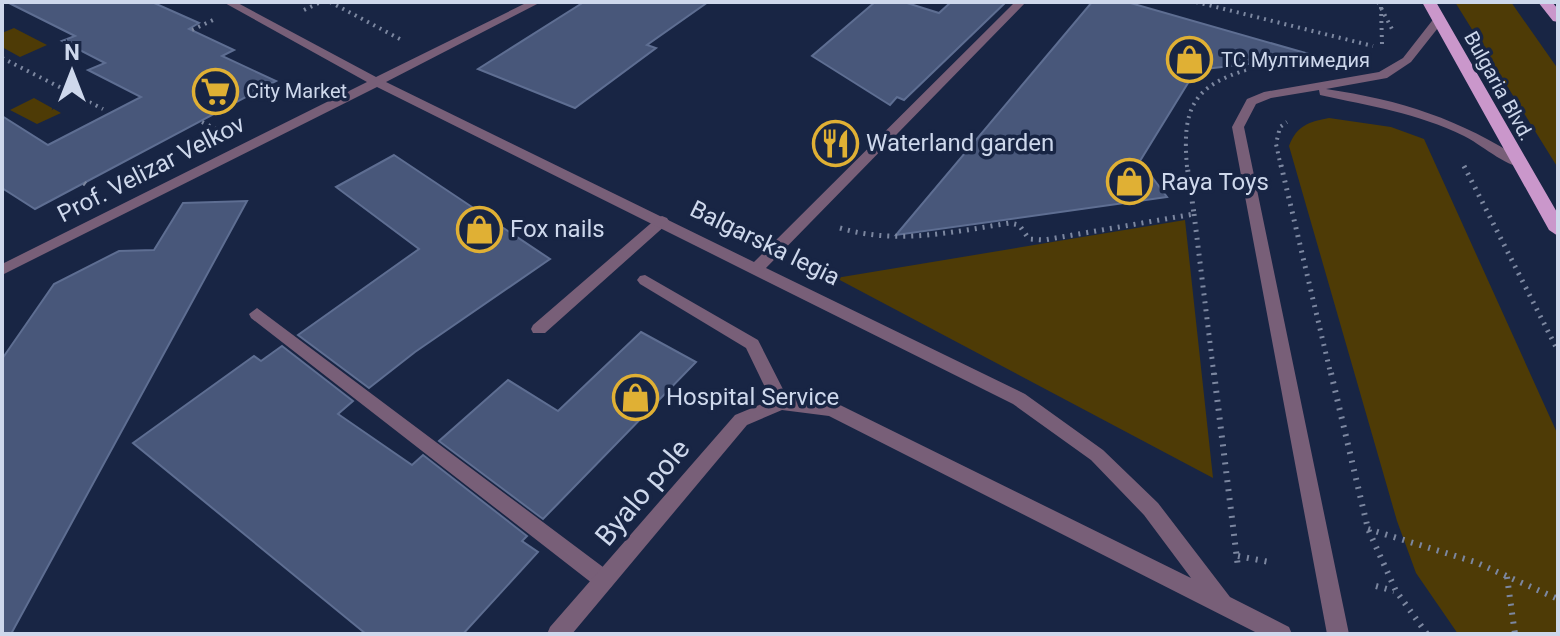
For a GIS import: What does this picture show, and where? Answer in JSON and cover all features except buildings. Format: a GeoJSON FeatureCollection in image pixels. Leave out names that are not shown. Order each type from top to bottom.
{"type":"FeatureCollection","features":[{"type":"Feature","properties":{"kind":"main road","name":"Bulgaria Blvd."},"geometry":{"type":"LineString","coordinates":[[1429,2],[1558,230]]}},
{"type":"Feature","properties":{"kind":"main road"},"geometry":{"type":"LineString","coordinates":[[1545,2],[1558,18]]}},
{"type":"Feature","properties":{"kind":"street","name":"Balgarska legia"},"geometry":{"type":"LineString","coordinates":[[228,2],[374,81],[1019,399],[1084,445],[1151,509],[1222,604]]}},
{"type":"Feature","properties":{"kind":"street","name":"Prof. Velizar Velkov"},"geometry":{"type":"LineString","coordinates":[[2,270],[536,2]]}},
{"type":"Feature","properties":{"kind":"street"},"geometry":{"type":"LineString","coordinates":[[757,268],[1021,2]]}},
{"type":"Feature","properties":{"kind":"street"},"geometry":{"type":"LineString","coordinates":[[1338,634],[1238,127],[1251,102],[1302,89],[1383,75],[1407,60],[1439,19]]}},
{"type":"Feature","properties":{"kind":"street"},"geometry":{"type":"LineString","coordinates":[[1302,89],[1399,105],[1439,118],[1490,143],[1519,164]]}},
{"type":"Feature","properties":{"kind":"street"},"geometry":{"type":"LineString","coordinates":[[539,329],[662,221]]}},
{"type":"Feature","properties":{"kind":"street"},"geometry":{"type":"LineString","coordinates":[[645,280],[752,344],[781,403]]}},
{"type":"Feature","properties":{"kind":"street"},"geometry":{"type":"LineString","coordinates":[[257,314],[604,580]]}},
{"type":"Feature","properties":{"kind":"street","name":"Balgarska legia"},"geometry":{"type":"LineString","coordinates":[[781,403],[832,409],[1281,634]]}},
{"type":"Feature","properties":{"kind":"street","name":"Byalo pole"},"geometry":{"type":"LineString","coordinates":[[558,634],[741,420],[781,403]]}},
{"type":"Feature","properties":{"kind":"path"},"geometry":{"type":"LineString","coordinates":[[330,2],[387,32]]}},
{"type":"Feature","properties":{"kind":"path"},"geometry":{"type":"LineString","coordinates":[[1196,2],[1379,48]]}},
{"type":"Feature","properties":{"kind":"path"},"geometry":{"type":"LineString","coordinates":[[1370,55],[1379,48],[1384,32],[1379,4]]}},
{"type":"Feature","properties":{"kind":"path"},"geometry":{"type":"LineString","coordinates":[[1379,4],[1395,34]]}},
{"type":"Feature","properties":{"kind":"path"},"geometry":{"type":"LineString","coordinates":[[192,30],[212,21]]}},
{"type":"Feature","properties":{"kind":"path"},"geometry":{"type":"LineString","coordinates":[[2,58],[103,109]]}},
{"type":"Feature","properties":{"kind":"path"},"geometry":{"type":"LineString","coordinates":[[1238,574],[1184,118],[1195,97],[1214,81],[1236,71],[1259,67]]}},
{"type":"Feature","properties":{"kind":"path"},"geometry":{"type":"LineString","coordinates":[[1292,118],[1280,127],[1276,144],[1368,529],[1396,591],[1427,634]]}},
{"type":"Feature","properties":{"kind":"path"},"geometry":{"type":"LineString","coordinates":[[1457,153],[1558,351]]}},
{"type":"Feature","properties":{"kind":"path"},"geometry":{"type":"LineString","coordinates":[[84,183],[95,190]]}},
{"type":"Feature","properties":{"kind":"path"},"geometry":{"type":"LineString","coordinates":[[809,216],[876,239],[1010,223],[1019,225],[1029,239],[1044,240],[1194,214]]}},
{"type":"Feature","properties":{"kind":"path"},"geometry":{"type":"LineString","coordinates":[[1368,529],[1425,544],[1558,599]]}},
{"type":"Feature","properties":{"kind":"path"},"geometry":{"type":"LineString","coordinates":[[1238,556],[1269,562]]}},
{"type":"Feature","properties":{"kind":"path"},"geometry":{"type":"LineString","coordinates":[[1507,576],[1515,634]]}},
{"type":"Feature","properties":{"kind":"path"},"geometry":{"type":"LineString","coordinates":[[1376,586],[1396,591]]}},
{"type":"Feature","properties":{"kind":"shaded area"},"geometry":{"type":"Polygon","coordinates":[[[1455,2],[1511,2],[1558,69],[1558,168],[1455,2]]]}},
{"type":"Feature","properties":{"kind":"shaded area"},"geometry":{"type":"Polygon","coordinates":[[[14,28],[47,45],[20,57],[2,47],[2,33],[14,28]]]}},
{"type":"Feature","properties":{"kind":"shaded area"},"geometry":{"type":"Polygon","coordinates":[[[34,98],[61,113],[37,124],[10,110],[34,98]]]}},
{"type":"Feature","properties":{"kind":"shaded area"},"geometry":{"type":"Polygon","coordinates":[[[1329,118],[1391,127],[1424,139],[1558,435],[1558,634],[1458,634],[1416,573],[1397,521],[1289,146],[1304,126],[1329,118]]]}},
{"type":"Feature","properties":{"kind":"shaded area"},"geometry":{"type":"Polygon","coordinates":[[[1185,220],[1213,478],[836,278],[1185,220]]]}},
{"type":"Feature","properties":{"kind":"place","name":"ТС Мултимедия"},"geometry":{"type":"Point","coordinates":[1190,60]}},
{"type":"Feature","properties":{"kind":"place","name":"City Market"},"geometry":{"type":"Point","coordinates":[215,91]}},
{"type":"Feature","properties":{"kind":"place","name":"Waterland garden"},"geometry":{"type":"Point","coordinates":[835,143]}},
{"type":"Feature","properties":{"kind":"place","name":"Raya Toys"},"geometry":{"type":"Point","coordinates":[1130,182]}},
{"type":"Feature","properties":{"kind":"place","name":"Fox nails"},"geometry":{"type":"Point","coordinates":[479,229]}},
{"type":"Feature","properties":{"kind":"place","name":"Hospital Service"},"geometry":{"type":"Point","coordinates":[635,397]}}]}
